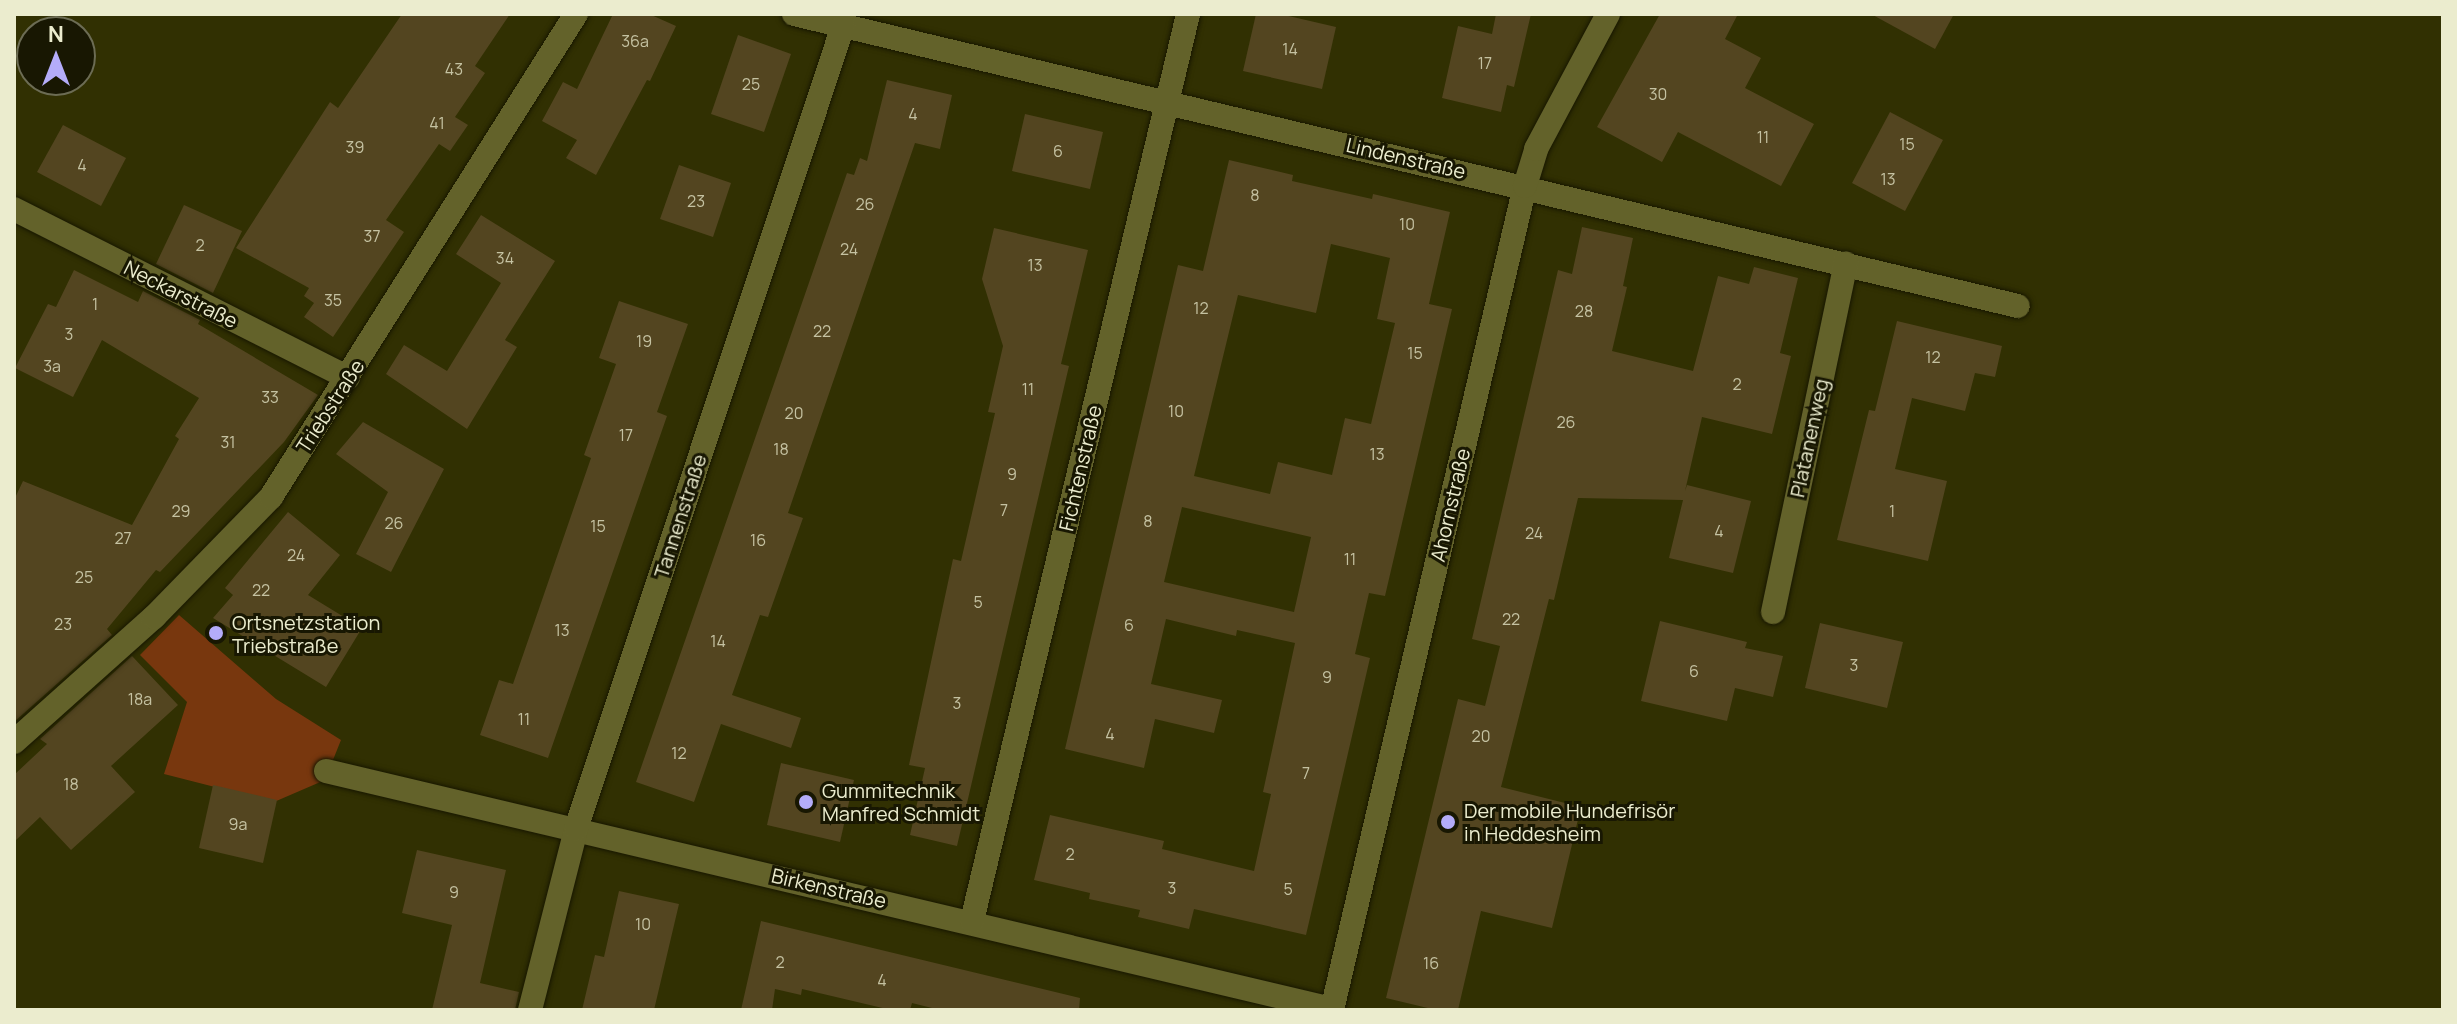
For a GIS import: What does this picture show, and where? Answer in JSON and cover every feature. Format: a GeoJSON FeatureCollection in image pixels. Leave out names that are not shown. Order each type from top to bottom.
{"type":"FeatureCollection","features":[{"type":"Feature","properties":{"kind":"street","name":"Triebstraße"},"geometry":{"type":"LineString","coordinates":[[14,742],[164,607],[271,497],[576,14]]}},
{"type":"Feature","properties":{"kind":"street","name":"Lindenstraße"},"geometry":{"type":"LineString","coordinates":[[794,14],[2018,306]]}},
{"type":"Feature","properties":{"kind":"street","name":"Fichtenstraße"},"geometry":{"type":"LineString","coordinates":[[972,921],[1188,14]]}},
{"type":"Feature","properties":{"kind":"street","name":"Ahornstraße"},"geometry":{"type":"LineString","coordinates":[[1332,1010],[1525,186],[1536,149],[1608,14]]}},
{"type":"Feature","properties":{"kind":"street","name":"Tannenstraße"},"geometry":{"type":"LineString","coordinates":[[530,1010],[576,829],[843,26]]}},
{"type":"Feature","properties":{"kind":"street","name":"Neckarstraße"},"geometry":{"type":"LineString","coordinates":[[14,209],[348,378]]}},
{"type":"Feature","properties":{"kind":"street","name":"Platanenweg"},"geometry":{"type":"LineString","coordinates":[[1773,612],[1846,264]]}},
{"type":"Feature","properties":{"kind":"street","name":"Birkenstraße"},"geometry":{"type":"LineString","coordinates":[[326,771],[972,921],[1332,1010]]}},
{"type":"Feature","properties":{"kind":"shaded area"},"geometry":{"type":"Polygon","coordinates":[[[179,615],[276,699],[341,740],[325,780],[274,802],[164,774],[187,702],[140,655],[179,615]]]}},
{"type":"Feature","properties":{"kind":"building"},"geometry":{"type":"Polygon","coordinates":[[[402,14],[510,14],[475,66],[485,73],[455,117],[468,125],[450,151],[439,144],[386,220],[404,232],[333,337],[304,317],[314,303],[304,296],[309,288],[236,248],[330,102],[338,108],[402,14]]]}},
{"type":"Feature","properties":{"kind":"building"},"geometry":{"type":"Polygon","coordinates":[[[613,14],[649,14],[676,26],[650,81],[647,80],[596,175],[566,158],[577,140],[542,121],[563,82],[577,89],[613,14]]]}},
{"type":"Feature","properties":{"kind":"building"},"geometry":{"type":"Polygon","coordinates":[[[1256,14],[1280,14],[1336,27],[1322,89],[1243,71],[1256,14]]]}},
{"type":"Feature","properties":{"kind":"building"},"geometry":{"type":"Polygon","coordinates":[[[1496,14],[1531,14],[1514,87],[1507,85],[1501,112],[1442,98],[1458,26],[1492,34],[1496,14]]]}},
{"type":"Feature","properties":{"kind":"building"},"geometry":{"type":"Polygon","coordinates":[[[1660,14],[1738,14],[1725,39],[1761,58],[1745,88],[1814,124],[1781,186],[1678,132],[1662,162],[1597,127],[1660,14]]]}},
{"type":"Feature","properties":{"kind":"building"},"geometry":{"type":"Polygon","coordinates":[[[1871,14],[1954,14],[1935,49],[1871,14]]]}},
{"type":"Feature","properties":{"kind":"building"},"geometry":{"type":"Polygon","coordinates":[[[738,35],[791,54],[764,132],[711,114],[738,35]]]}},
{"type":"Feature","properties":{"kind":"building"},"geometry":{"type":"Polygon","coordinates":[[[887,80],[952,95],[940,149],[915,143],[788,513],[803,518],[768,617],[760,615],[732,695],[801,718],[791,748],[721,724],[694,802],[636,782],[847,173],[854,175],[860,158],[867,161],[887,80]]]}},
{"type":"Feature","properties":{"kind":"building"},"geometry":{"type":"Polygon","coordinates":[[[1890,112],[1943,140],[1905,211],[1852,183],[1890,112]]]}},
{"type":"Feature","properties":{"kind":"building"},"geometry":{"type":"Polygon","coordinates":[[[1025,114],[1103,132],[1090,189],[1012,171],[1025,114]]]}},
{"type":"Feature","properties":{"kind":"building"},"geometry":{"type":"Polygon","coordinates":[[[63,125],[126,158],[101,206],[37,172],[63,125]]]}},
{"type":"Feature","properties":{"kind":"building"},"geometry":{"type":"Polygon","coordinates":[[[1229,160],[1293,175],[1292,181],[1372,199],[1373,194],[1450,212],[1429,304],[1452,309],[1385,596],[1369,593],[1355,654],[1370,658],[1306,935],[1194,909],[1189,929],[1138,917],[1140,910],[1089,899],[1090,893],[1034,880],[1050,815],[1164,841],[1162,849],[1254,871],[1271,794],[1263,792],[1295,643],[1237,630],[1236,636],[1166,619],[1151,684],[1222,700],[1214,733],[1155,719],[1144,768],[1065,749],[1178,265],[1203,271],[1229,160]],[[1331,244],[1316,313],[1238,295],[1194,476],[1270,494],[1278,462],[1332,475],[1345,418],[1371,424],[1395,323],[1377,319],[1390,258],[1331,244]],[[1182,507],[1164,582],[1294,612],[1311,537],[1182,507]]]}},
{"type":"Feature","properties":{"kind":"building"},"geometry":{"type":"Polygon","coordinates":[[[679,165],[731,183],[713,237],[660,219],[679,165]]]}},
{"type":"Feature","properties":{"kind":"building"},"geometry":{"type":"Polygon","coordinates":[[[184,205],[242,231],[213,293],[156,264],[184,205]]]}},
{"type":"Feature","properties":{"kind":"building"},"geometry":{"type":"Polygon","coordinates":[[[481,215],[555,261],[505,340],[517,347],[467,429],[386,374],[404,345],[447,371],[501,283],[456,254],[481,215]]]}},
{"type":"Feature","properties":{"kind":"building"},"geometry":{"type":"Polygon","coordinates":[[[1582,227],[1633,238],[1623,286],[1627,287],[1612,351],[1693,371],[1718,276],[1749,284],[1754,267],[1798,278],[1780,353],[1791,356],[1772,434],[1702,417],[1685,491],[1687,485],[1751,501],[1733,573],[1669,558],[1683,500],[1578,498],[1554,600],[1549,599],[1501,787],[1581,807],[1552,928],[1481,911],[1458,1010],[1436,1010],[1386,998],[1458,699],[1485,706],[1500,646],[1472,639],[1558,270],[1572,274],[1582,227]]]}},
{"type":"Feature","properties":{"kind":"building"},"geometry":{"type":"Polygon","coordinates":[[[994,228],[1088,250],[1061,364],[1069,366],[957,846],[910,835],[925,768],[909,765],[953,559],[961,561],[995,413],[988,412],[1003,346],[982,279],[994,228]]]}},
{"type":"Feature","properties":{"kind":"building"},"geometry":{"type":"Polygon","coordinates":[[[74,270],[138,302],[143,291],[200,320],[198,324],[318,395],[284,442],[160,572],[156,570],[107,629],[112,635],[14,722],[14,500],[23,481],[132,525],[179,439],[175,436],[199,398],[102,340],[73,397],[15,368],[48,304],[56,307],[74,270]]]}},
{"type":"Feature","properties":{"kind":"building"},"geometry":{"type":"Polygon","coordinates":[[[619,301],[688,324],[657,412],[667,416],[548,758],[480,735],[499,680],[513,684],[591,458],[584,455],[616,364],[599,358],[619,301]]]}},
{"type":"Feature","properties":{"kind":"building"},"geometry":{"type":"Polygon","coordinates":[[[1897,321],[2002,346],[1995,377],[1975,373],[1965,411],[1912,398],[1895,469],[1947,481],[1928,561],[1837,540],[1869,410],[1875,411],[1897,321]]]}},
{"type":"Feature","properties":{"kind":"building"},"geometry":{"type":"Polygon","coordinates":[[[363,422],[444,469],[391,572],[356,554],[388,492],[336,454],[363,422]]]}},
{"type":"Feature","properties":{"kind":"building"},"geometry":{"type":"Polygon","coordinates":[[[288,512],[340,555],[308,595],[362,628],[326,687],[213,618],[233,595],[225,588],[288,512]]]}},
{"type":"Feature","properties":{"kind":"building"},"geometry":{"type":"Polygon","coordinates":[[[1660,621],[1747,642],[1745,648],[1783,656],[1773,697],[1735,688],[1727,721],[1641,701],[1660,621]]]}},
{"type":"Feature","properties":{"kind":"building"},"geometry":{"type":"Polygon","coordinates":[[[1820,623],[1903,642],[1887,708],[1805,688],[1820,623]]]}},
{"type":"Feature","properties":{"kind":"building"},"geometry":{"type":"Polygon","coordinates":[[[132,656],[178,705],[111,766],[135,792],[71,850],[40,817],[14,842],[14,775],[47,744],[40,739],[132,656]]]}},
{"type":"Feature","properties":{"kind":"building"},"geometry":{"type":"Polygon","coordinates":[[[781,763],[854,780],[840,842],[767,825],[781,763]]]}},
{"type":"Feature","properties":{"kind":"building"},"geometry":{"type":"Polygon","coordinates":[[[213,785],[277,800],[263,863],[199,848],[213,785]]]}},
{"type":"Feature","properties":{"kind":"building"},"geometry":{"type":"Polygon","coordinates":[[[417,850],[506,870],[480,983],[519,992],[515,1010],[432,1010],[452,925],[402,913],[417,850]]]}},
{"type":"Feature","properties":{"kind":"building"},"geometry":{"type":"Polygon","coordinates":[[[619,891],[679,904],[654,1010],[582,1010],[595,955],[604,957],[619,891]]]}},
{"type":"Feature","properties":{"kind":"building"},"geometry":{"type":"Polygon","coordinates":[[[761,921],[1080,998],[1079,1010],[940,1010],[912,1003],[910,1010],[891,1010],[802,989],[801,995],[775,989],[772,1010],[741,1010],[761,921]]]}},
{"type":"Feature","properties":{"kind":"place","name":"Ortsnetzstation Triebstraße"},"geometry":{"type":"Point","coordinates":[216,633]}},
{"type":"Feature","properties":{"kind":"place","name":"Gummitechnik Manfred Schmidt"},"geometry":{"type":"Point","coordinates":[806,802]}},
{"type":"Feature","properties":{"kind":"place","name":"Der mobile Hundefrisör in Heddesheim"},"geometry":{"type":"Point","coordinates":[1448,822]}}]}
